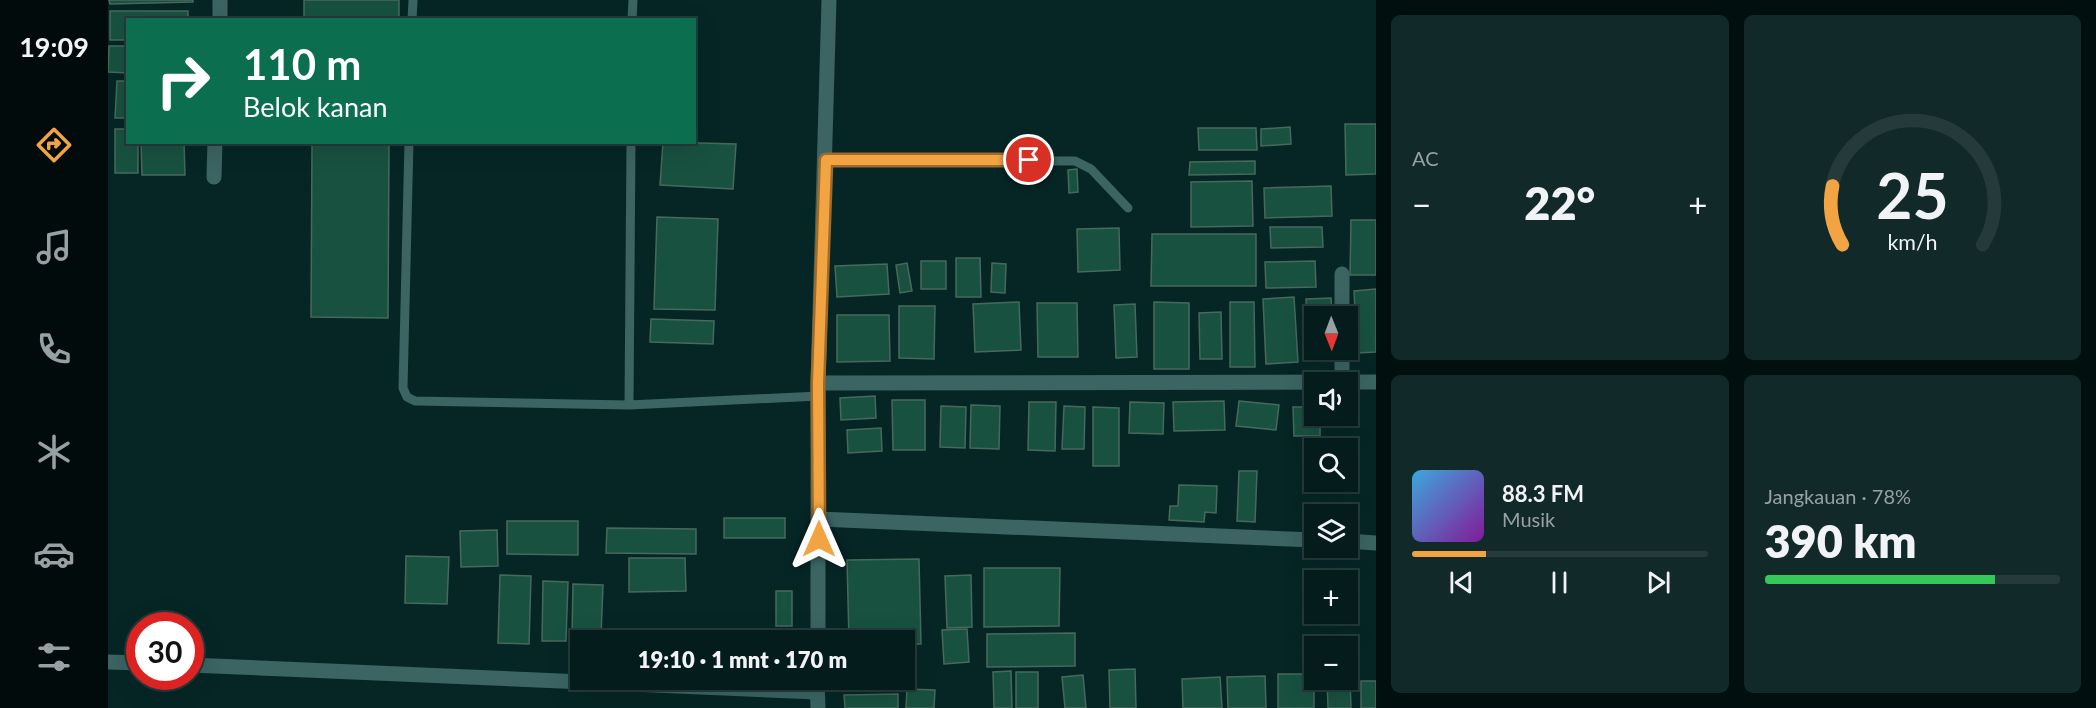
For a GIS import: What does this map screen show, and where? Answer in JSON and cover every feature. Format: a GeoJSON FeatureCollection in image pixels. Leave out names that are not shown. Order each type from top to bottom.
{"type":"FeatureCollection","features":[{"type":"Feature","properties":{"kind":"street"},"geometry":{"type":"LineString","coordinates":[[220,0],[220,18]]}},
{"type":"Feature","properties":{"kind":"street"},"geometry":{"type":"LineString","coordinates":[[818,630],[819,390],[829,0]]}},
{"type":"Feature","properties":{"kind":"street"},"geometry":{"type":"LineString","coordinates":[[214,177],[215,144]]}},
{"type":"Feature","properties":{"kind":"street"},"geometry":{"type":"LineString","coordinates":[[1342,274],[1342,306]]}},
{"type":"Feature","properties":{"kind":"street"},"geometry":{"type":"LineString","coordinates":[[1358,382],[1376,381]]}},
{"type":"Feature","properties":{"kind":"street"},"geometry":{"type":"LineString","coordinates":[[819,390],[1304,383]]}},
{"type":"Feature","properties":{"kind":"street"},"geometry":{"type":"LineString","coordinates":[[819,519],[1304,540]]}},
{"type":"Feature","properties":{"kind":"street"},"geometry":{"type":"LineString","coordinates":[[1358,542],[1376,543]]}},
{"type":"Feature","properties":{"kind":"street"},"geometry":{"type":"LineString","coordinates":[[108,662],[126,663]]}},
{"type":"Feature","properties":{"kind":"street"},"geometry":{"type":"LineString","coordinates":[[204,665],[570,678]]}},
{"type":"Feature","properties":{"kind":"street"},"geometry":{"type":"LineString","coordinates":[[817,690],[818,708]]}},
{"type":"Feature","properties":{"kind":"lane"},"geometry":{"type":"LineString","coordinates":[[412,18],[413,0]]}},
{"type":"Feature","properties":{"kind":"lane"},"geometry":{"type":"LineString","coordinates":[[632,18],[633,0]]}},
{"type":"Feature","properties":{"kind":"lane"},"geometry":{"type":"LineString","coordinates":[[410,144],[404,388],[407,397],[415,401],[630,405],[819,390]]}},
{"type":"Feature","properties":{"kind":"lane"},"geometry":{"type":"LineString","coordinates":[[630,405],[632,144]]}},
{"type":"Feature","properties":{"kind":"lane"},"geometry":{"type":"LineString","coordinates":[[826,160],[1075,161],[1091,169],[1128,208]]}},
{"type":"Feature","properties":{"kind":"building"},"geometry":{"type":"Polygon","coordinates":[[[109,0],[193,0],[193,2],[110,4],[109,0]]]}},
{"type":"Feature","properties":{"kind":"building"},"geometry":{"type":"Polygon","coordinates":[[[304,0],[399,0],[399,18],[304,18],[304,0]]]}},
{"type":"Feature","properties":{"kind":"building"},"geometry":{"type":"Polygon","coordinates":[[[110,11],[188,11],[188,18],[126,18],[126,40],[110,40],[110,11]]]}},
{"type":"Feature","properties":{"kind":"building"},"geometry":{"type":"Polygon","coordinates":[[[109,46],[126,46],[126,73],[108,72],[109,46]]]}},
{"type":"Feature","properties":{"kind":"building"},"geometry":{"type":"Polygon","coordinates":[[[117,81],[126,81],[126,118],[115,118],[117,81]]]}},
{"type":"Feature","properties":{"kind":"building"},"geometry":{"type":"Polygon","coordinates":[[[1345,124],[1376,124],[1376,174],[1346,175],[1345,124]]]}},
{"type":"Feature","properties":{"kind":"building"},"geometry":{"type":"Polygon","coordinates":[[[1290,127],[1291,144],[1261,146],[1261,129],[1290,127]]]}},
{"type":"Feature","properties":{"kind":"building"},"geometry":{"type":"Polygon","coordinates":[[[1198,128],[1256,128],[1257,150],[1199,150],[1198,128]]]}},
{"type":"Feature","properties":{"kind":"building"},"geometry":{"type":"Polygon","coordinates":[[[115,129],[126,129],[126,144],[138,144],[138,173],[115,173],[115,129]]]}},
{"type":"Feature","properties":{"kind":"building"},"geometry":{"type":"Polygon","coordinates":[[[141,144],[184,144],[185,175],[142,175],[141,144]]]}},
{"type":"Feature","properties":{"kind":"building"},"geometry":{"type":"Polygon","coordinates":[[[312,144],[389,144],[388,318],[311,317],[312,144]]]}},
{"type":"Feature","properties":{"kind":"building"},"geometry":{"type":"Polygon","coordinates":[[[663,144],[736,144],[733,189],[660,185],[663,144]]]}},
{"type":"Feature","properties":{"kind":"building"},"geometry":{"type":"Polygon","coordinates":[[[1255,161],[1255,174],[1189,175],[1190,162],[1255,161]]]}},
{"type":"Feature","properties":{"kind":"building"},"geometry":{"type":"Polygon","coordinates":[[[1077,169],[1078,192],[1069,193],[1068,170],[1077,169]]]}},
{"type":"Feature","properties":{"kind":"building"},"geometry":{"type":"Polygon","coordinates":[[[1252,181],[1253,226],[1191,227],[1191,182],[1252,181]]]}},
{"type":"Feature","properties":{"kind":"building"},"geometry":{"type":"Polygon","coordinates":[[[1331,186],[1332,216],[1265,218],[1264,188],[1331,186]]]}},
{"type":"Feature","properties":{"kind":"building"},"geometry":{"type":"Polygon","coordinates":[[[657,217],[718,219],[715,310],[654,309],[657,217]]]}},
{"type":"Feature","properties":{"kind":"building"},"geometry":{"type":"Polygon","coordinates":[[[1351,220],[1376,220],[1376,275],[1350,275],[1351,220]]]}},
{"type":"Feature","properties":{"kind":"building"},"geometry":{"type":"Polygon","coordinates":[[[1270,227],[1322,227],[1323,247],[1271,248],[1270,227]]]}},
{"type":"Feature","properties":{"kind":"building"},"geometry":{"type":"Polygon","coordinates":[[[1119,228],[1120,270],[1078,272],[1077,229],[1119,228]]]}},
{"type":"Feature","properties":{"kind":"building"},"geometry":{"type":"Polygon","coordinates":[[[1152,234],[1256,234],[1256,286],[1151,286],[1152,234]]]}},
{"type":"Feature","properties":{"kind":"building"},"geometry":{"type":"Polygon","coordinates":[[[956,258],[980,258],[981,297],[956,297],[956,258]]]}},
{"type":"Feature","properties":{"kind":"building"},"geometry":{"type":"Polygon","coordinates":[[[921,261],[946,261],[946,289],[921,289],[921,261]]]}},
{"type":"Feature","properties":{"kind":"building"},"geometry":{"type":"Polygon","coordinates":[[[1315,261],[1316,287],[1266,288],[1265,262],[1315,261]]]}},
{"type":"Feature","properties":{"kind":"building"},"geometry":{"type":"Polygon","coordinates":[[[907,263],[912,291],[900,293],[896,265],[907,263]]]}},
{"type":"Feature","properties":{"kind":"building"},"geometry":{"type":"Polygon","coordinates":[[[992,263],[1006,264],[1005,293],[991,292],[992,263]]]}},
{"type":"Feature","properties":{"kind":"building"},"geometry":{"type":"Polygon","coordinates":[[[887,264],[889,294],[837,297],[835,266],[887,264]]]}},
{"type":"Feature","properties":{"kind":"building"},"geometry":{"type":"Polygon","coordinates":[[[1376,289],[1376,352],[1358,353],[1358,306],[1355,306],[1354,291],[1376,289]]]}},
{"type":"Feature","properties":{"kind":"building"},"geometry":{"type":"Polygon","coordinates":[[[1294,297],[1298,362],[1266,364],[1263,299],[1294,297]]]}},
{"type":"Feature","properties":{"kind":"building"},"geometry":{"type":"Polygon","coordinates":[[[1331,298],[1331,306],[1306,306],[1306,299],[1331,298]]]}},
{"type":"Feature","properties":{"kind":"building"},"geometry":{"type":"Polygon","coordinates":[[[1019,302],[1021,350],[975,352],[973,304],[1019,302]]]}},
{"type":"Feature","properties":{"kind":"building"},"geometry":{"type":"Polygon","coordinates":[[[1154,302],[1189,303],[1189,369],[1154,369],[1154,302]]]}},
{"type":"Feature","properties":{"kind":"building"},"geometry":{"type":"Polygon","coordinates":[[[1230,302],[1254,302],[1255,367],[1230,367],[1230,302]]]}},
{"type":"Feature","properties":{"kind":"building"},"geometry":{"type":"Polygon","coordinates":[[[1037,303],[1077,303],[1078,357],[1038,357],[1037,303]]]}},
{"type":"Feature","properties":{"kind":"building"},"geometry":{"type":"Polygon","coordinates":[[[1135,304],[1137,357],[1116,358],[1114,305],[1135,304]]]}},
{"type":"Feature","properties":{"kind":"building"},"geometry":{"type":"Polygon","coordinates":[[[899,306],[935,306],[934,359],[899,358],[899,306]]]}},
{"type":"Feature","properties":{"kind":"building"},"geometry":{"type":"Polygon","coordinates":[[[1221,312],[1222,359],[1200,359],[1199,313],[1221,312]]]}},
{"type":"Feature","properties":{"kind":"building"},"geometry":{"type":"Polygon","coordinates":[[[837,315],[889,315],[890,361],[837,362],[837,315]]]}},
{"type":"Feature","properties":{"kind":"building"},"geometry":{"type":"Polygon","coordinates":[[[651,319],[714,321],[713,344],[650,342],[651,319]]]}},
{"type":"Feature","properties":{"kind":"building"},"geometry":{"type":"Polygon","coordinates":[[[875,396],[876,418],[841,420],[840,398],[875,396]]]}},
{"type":"Feature","properties":{"kind":"building"},"geometry":{"type":"Polygon","coordinates":[[[892,400],[925,400],[925,450],[893,450],[892,400]]]}},
{"type":"Feature","properties":{"kind":"building"},"geometry":{"type":"Polygon","coordinates":[[[1224,401],[1225,430],[1174,431],[1173,402],[1224,401]]]}},
{"type":"Feature","properties":{"kind":"building"},"geometry":{"type":"Polygon","coordinates":[[[1239,401],[1279,405],[1276,430],[1236,426],[1239,401]]]}},
{"type":"Feature","properties":{"kind":"building"},"geometry":{"type":"Polygon","coordinates":[[[1029,402],[1056,402],[1055,451],[1028,450],[1029,402]]]}},
{"type":"Feature","properties":{"kind":"building"},"geometry":{"type":"Polygon","coordinates":[[[1130,402],[1164,403],[1163,434],[1129,433],[1130,402]]]}},
{"type":"Feature","properties":{"kind":"building"},"geometry":{"type":"Polygon","coordinates":[[[971,405],[1000,406],[999,449],[970,448],[971,405]]]}},
{"type":"Feature","properties":{"kind":"building"},"geometry":{"type":"Polygon","coordinates":[[[941,406],[966,407],[965,448],[940,447],[941,406]]]}},
{"type":"Feature","properties":{"kind":"building"},"geometry":{"type":"Polygon","coordinates":[[[1064,406],[1085,407],[1084,449],[1062,449],[1064,406]]]}},
{"type":"Feature","properties":{"kind":"building"},"geometry":{"type":"Polygon","coordinates":[[[1093,407],[1119,408],[1119,466],[1093,466],[1093,407]]]}},
{"type":"Feature","properties":{"kind":"building"},"geometry":{"type":"Polygon","coordinates":[[[1293,407],[1304,407],[1304,426],[1320,426],[1320,436],[1294,436],[1293,407]]]}},
{"type":"Feature","properties":{"kind":"building"},"geometry":{"type":"Polygon","coordinates":[[[881,428],[882,451],[848,453],[847,430],[881,428]]]}},
{"type":"Feature","properties":{"kind":"building"},"geometry":{"type":"Polygon","coordinates":[[[1239,471],[1257,471],[1255,522],[1237,521],[1239,471]]]}},
{"type":"Feature","properties":{"kind":"building"},"geometry":{"type":"Polygon","coordinates":[[[1179,485],[1217,486],[1216,513],[1205,512],[1204,522],[1169,520],[1170,506],[1178,506],[1179,485]]]}},
{"type":"Feature","properties":{"kind":"building"},"geometry":{"type":"Polygon","coordinates":[[[724,518],[785,518],[785,538],[724,538],[724,518]]]}},
{"type":"Feature","properties":{"kind":"building"},"geometry":{"type":"Polygon","coordinates":[[[507,521],[578,521],[578,555],[507,554],[507,521]]]}},
{"type":"Feature","properties":{"kind":"building"},"geometry":{"type":"Polygon","coordinates":[[[607,528],[696,529],[696,554],[606,553],[607,528]]]}},
{"type":"Feature","properties":{"kind":"building"},"geometry":{"type":"Polygon","coordinates":[[[497,530],[498,566],[461,567],[460,531],[497,530]]]}},
{"type":"Feature","properties":{"kind":"building"},"geometry":{"type":"Polygon","coordinates":[[[406,556],[449,557],[447,604],[405,603],[406,556]]]}},
{"type":"Feature","properties":{"kind":"building"},"geometry":{"type":"Polygon","coordinates":[[[629,558],[685,558],[686,591],[629,592],[629,558]]]}},
{"type":"Feature","properties":{"kind":"building"},"geometry":{"type":"Polygon","coordinates":[[[919,559],[921,644],[915,644],[915,630],[849,630],[847,560],[919,559]]]}},
{"type":"Feature","properties":{"kind":"building"},"geometry":{"type":"Polygon","coordinates":[[[984,568],[1060,568],[1059,626],[984,627],[984,568]]]}},
{"type":"Feature","properties":{"kind":"building"},"geometry":{"type":"Polygon","coordinates":[[[500,575],[531,576],[529,644],[498,643],[500,575]]]}},
{"type":"Feature","properties":{"kind":"building"},"geometry":{"type":"Polygon","coordinates":[[[971,575],[972,627],[947,628],[945,576],[971,575]]]}},
{"type":"Feature","properties":{"kind":"building"},"geometry":{"type":"Polygon","coordinates":[[[543,581],[568,582],[566,641],[542,641],[543,581]]]}},
{"type":"Feature","properties":{"kind":"building"},"geometry":{"type":"Polygon","coordinates":[[[573,584],[603,585],[601,630],[572,630],[573,584]]]}},
{"type":"Feature","properties":{"kind":"building"},"geometry":{"type":"Polygon","coordinates":[[[776,591],[792,591],[792,626],[776,626],[776,591]]]}},
{"type":"Feature","properties":{"kind":"building"},"geometry":{"type":"Polygon","coordinates":[[[967,629],[969,662],[944,664],[942,630],[967,629]]]}},
{"type":"Feature","properties":{"kind":"building"},"geometry":{"type":"Polygon","coordinates":[[[1075,633],[1075,666],[987,667],[987,634],[1075,633]]]}},
{"type":"Feature","properties":{"kind":"building"},"geometry":{"type":"Polygon","coordinates":[[[1135,669],[1136,708],[1110,708],[1109,670],[1135,669]]]}},
{"type":"Feature","properties":{"kind":"building"},"geometry":{"type":"Polygon","coordinates":[[[1011,671],[1012,708],[994,708],[993,672],[1011,671]]]}},
{"type":"Feature","properties":{"kind":"building"},"geometry":{"type":"Polygon","coordinates":[[[1016,672],[1038,672],[1038,708],[1016,708],[1016,672]]]}},
{"type":"Feature","properties":{"kind":"building"},"geometry":{"type":"Polygon","coordinates":[[[1278,674],[1304,674],[1304,690],[1314,690],[1314,708],[1278,708],[1278,674]]]}},
{"type":"Feature","properties":{"kind":"building"},"geometry":{"type":"Polygon","coordinates":[[[1083,675],[1086,708],[1065,708],[1062,677],[1083,675]]]}},
{"type":"Feature","properties":{"kind":"building"},"geometry":{"type":"Polygon","coordinates":[[[1265,676],[1266,708],[1228,708],[1227,677],[1265,676]]]}},
{"type":"Feature","properties":{"kind":"building"},"geometry":{"type":"Polygon","coordinates":[[[1220,677],[1222,708],[1183,708],[1182,679],[1220,677]]]}},
{"type":"Feature","properties":{"kind":"building"},"geometry":{"type":"Polygon","coordinates":[[[1361,681],[1376,681],[1376,708],[1361,708],[1361,681]]]}},
{"type":"Feature","properties":{"kind":"building"},"geometry":{"type":"Polygon","coordinates":[[[907,690],[935,690],[934,708],[906,708],[907,690]]]}},
{"type":"Feature","properties":{"kind":"building"},"geometry":{"type":"Polygon","coordinates":[[[1327,690],[1350,690],[1351,708],[1328,708],[1327,690]]]}},
{"type":"Feature","properties":{"kind":"building"},"geometry":{"type":"Polygon","coordinates":[[[898,694],[898,708],[845,708],[844,695],[898,694]]]}},
{"type":"Feature","properties":{"kind":"route"},"geometry":{"type":"LineString","coordinates":[[819,539],[818,383],[826,160],[1029,160]]}}]}
